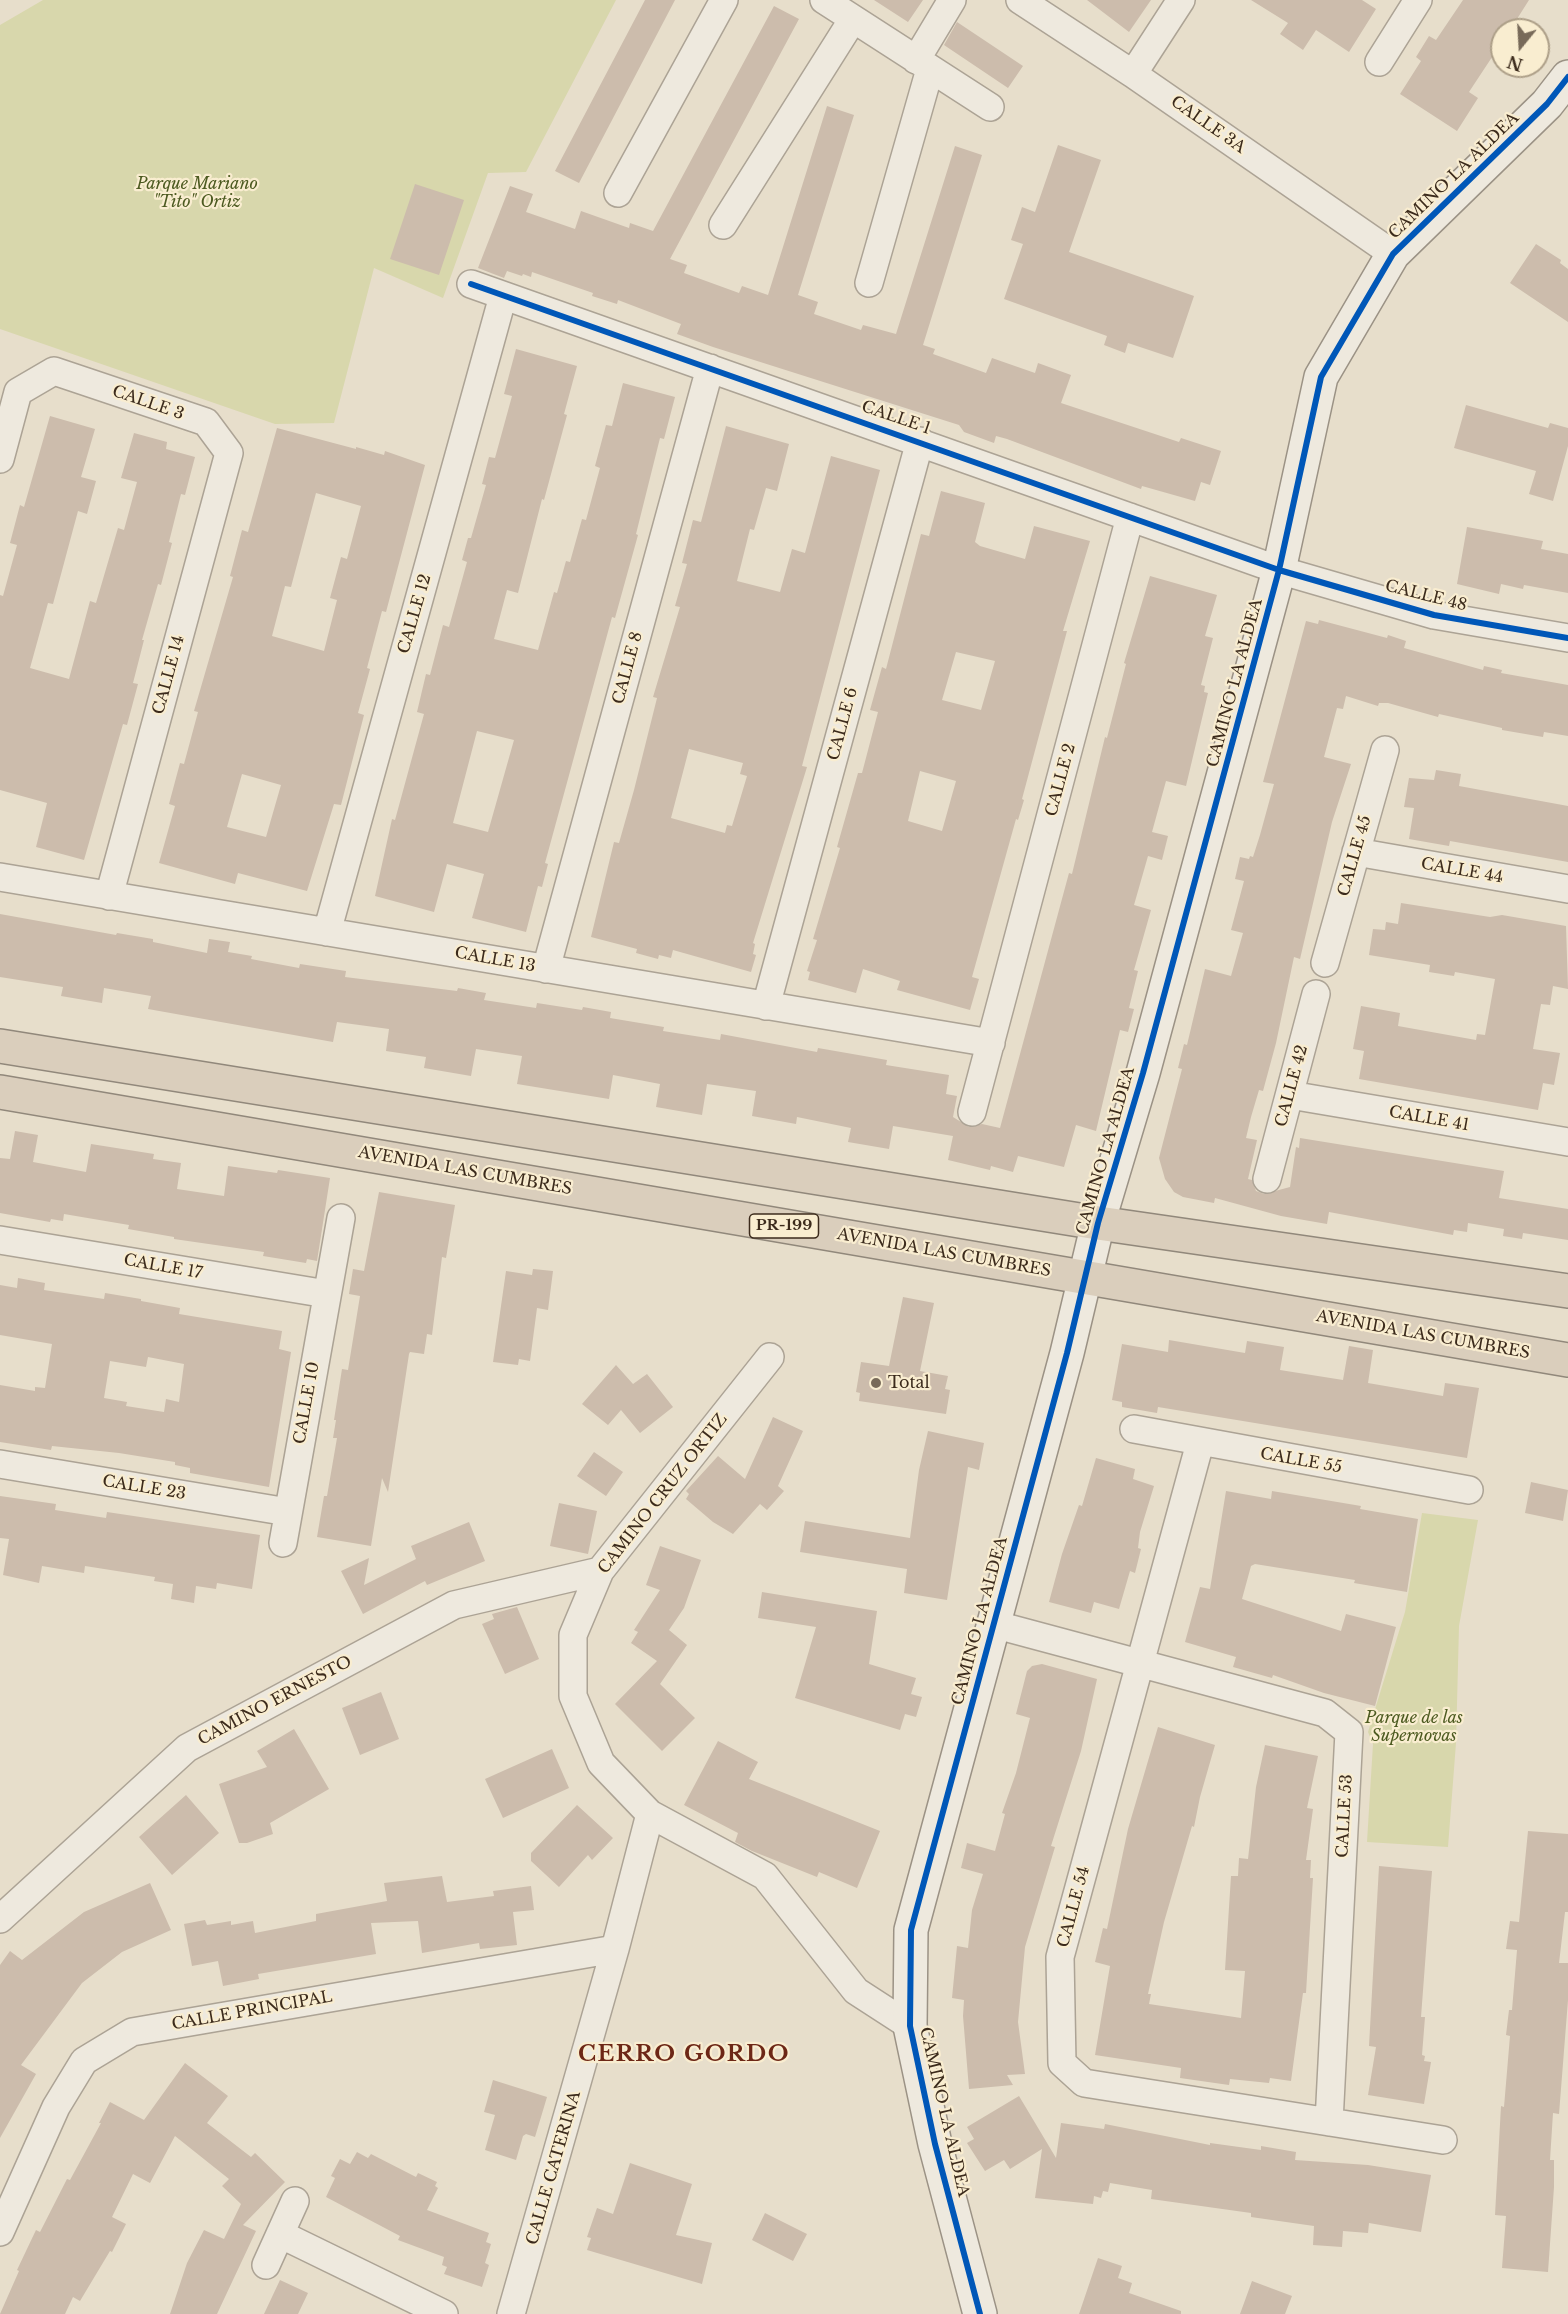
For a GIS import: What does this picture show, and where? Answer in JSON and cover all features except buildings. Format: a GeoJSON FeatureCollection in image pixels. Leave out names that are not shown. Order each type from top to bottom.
{"type":"FeatureCollection","features":[{"type":"Feature","properties":{"kind":"highway"},"geometry":{"type":"LineString","coordinates":[[0,1025],[187,1059],[201,1065],[208,1080]]}},
{"type":"Feature","properties":{"kind":"highway"},"geometry":{"type":"LineString","coordinates":[[0,1046],[1098,1223],[1568,1290]]}},
{"type":"Feature","properties":{"kind":"highway","name":"AVENIDA LAS CUMBRES"},"geometry":{"type":"LineString","coordinates":[[0,1092],[1568,1360]]}},
{"type":"Feature","properties":{"kind":"street"},"geometry":{"type":"LineString","coordinates":[[618,193],[724,0]]}},
{"type":"Feature","properties":{"kind":"street"},"geometry":{"type":"LineString","coordinates":[[824,0],[990,107]]}},
{"type":"Feature","properties":{"kind":"street"},"geometry":{"type":"LineString","coordinates":[[869,283],[923,64],[952,0]]}},
{"type":"Feature","properties":{"kind":"street","name":"CALLE 3A"},"geometry":{"type":"LineString","coordinates":[[1020,0],[1133,74],[1393,254]]}},
{"type":"Feature","properties":{"kind":"street"},"geometry":{"type":"LineString","coordinates":[[1133,74],[1181,0]]}},
{"type":"Feature","properties":{"kind":"street"},"geometry":{"type":"LineString","coordinates":[[1379,62],[1418,0]]}},
{"type":"Feature","properties":{"kind":"street"},"geometry":{"type":"LineString","coordinates":[[723,225],[853,19]]}},
{"type":"Feature","properties":{"kind":"street","name":"CAMINO LA ALDEA"},"geometry":{"type":"LineString","coordinates":[[980,2314],[935,2144],[910,2026],[911,1930],[1098,1223],[1143,1073],[1279,570],[1321,377],[1393,254],[1547,104],[1568,77]]}},
{"type":"Feature","properties":{"kind":"street","name":"CALLE 1"},"geometry":{"type":"LineString","coordinates":[[471,284],[920,441],[1279,570]]}},
{"type":"Feature","properties":{"kind":"street","name":"CALLE 12"},"geometry":{"type":"LineString","coordinates":[[327,932],[503,296]]}},
{"type":"Feature","properties":{"kind":"street","name":"CALLE 8"},"geometry":{"type":"LineString","coordinates":[[546,969],[710,368]]}},
{"type":"Feature","properties":{"kind":"street","name":"CALLE 3"},"geometry":{"type":"LineString","coordinates":[[0,459],[18,392],[54,371],[206,422],[228,453]]}},
{"type":"Feature","properties":{"kind":"street","name":"CALLE 6"},"geometry":{"type":"LineString","coordinates":[[766,1006],[920,441]]}},
{"type":"Feature","properties":{"kind":"street","name":"CALLE 14"},"geometry":{"type":"LineString","coordinates":[[109,896],[228,453]]}},
{"type":"Feature","properties":{"kind":"street","name":"CALLE 2"},"geometry":{"type":"LineString","coordinates":[[972,1113],[1130,517]]}},
{"type":"Feature","properties":{"kind":"street","name":"CALLE 48"},"geometry":{"type":"LineString","coordinates":[[1279,570],[1434,615],[1568,638]]}},
{"type":"Feature","properties":{"kind":"street","name":"CALLE 45"},"geometry":{"type":"LineString","coordinates":[[1325,963],[1384,750]]}},
{"type":"Feature","properties":{"kind":"street","name":"CALLE 44"},"geometry":{"type":"LineString","coordinates":[[1356,852],[1568,889]]}},
{"type":"Feature","properties":{"kind":"street","name":"CALLE 13"},"geometry":{"type":"LineString","coordinates":[[0,877],[991,1043]]}},
{"type":"Feature","properties":{"kind":"street","name":"CALLE 42"},"geometry":{"type":"LineString","coordinates":[[1267,1179],[1316,994]]}},
{"type":"Feature","properties":{"kind":"street","name":"CALLE 41"},"geometry":{"type":"LineString","coordinates":[[1290,1095],[1568,1142]]}},
{"type":"Feature","properties":{"kind":"street","name":"CALLE 10"},"geometry":{"type":"LineString","coordinates":[[283,1543],[341,1218]]}},
{"type":"Feature","properties":{"kind":"street","name":"CALLE 17"},"geometry":{"type":"LineString","coordinates":[[0,1240],[327,1294]]}},
{"type":"Feature","properties":{"kind":"street","name":"CAMINO CRUZ ORTIZ"},"geometry":{"type":"LineString","coordinates":[[771,1358],[600,1571],[573,1635],[573,1696],[601,1763],[650,1814],[765,1876],[856,1991],[910,2026]]}},
{"type":"Feature","properties":{"kind":"street","name":"CALLE 55"},"geometry":{"type":"LineString","coordinates":[[1134,1430],[1469,1490]]}},
{"type":"Feature","properties":{"kind":"street","name":"CALLE 54"},"geometry":{"type":"LineString","coordinates":[[1200,1443],[1060,1957],[1062,2063],[1084,2083],[1443,2140]]}},
{"type":"Feature","properties":{"kind":"street","name":"CALLE 23"},"geometry":{"type":"LineString","coordinates":[[0,1464],[288,1512]]}},
{"type":"Feature","properties":{"kind":"street","name":"CAMINO ERNESTO"},"geometry":{"type":"LineString","coordinates":[[0,1919],[187,1748],[454,1605],[600,1571]]}},
{"type":"Feature","properties":{"kind":"street"},"geometry":{"type":"LineString","coordinates":[[993,1624],[1139,1662]]}},
{"type":"Feature","properties":{"kind":"street","name":"CALLE 53"},"geometry":{"type":"LineString","coordinates":[[1139,1662],[1325,1713],[1349,1732],[1329,2122]]}},
{"type":"Feature","properties":{"kind":"street","name":"CALLE CATERINA"},"geometry":{"type":"LineString","coordinates":[[511,2314],[615,1949],[650,1814]]}},
{"type":"Feature","properties":{"kind":"street","name":"CALLE PRINCIPAL"},"geometry":{"type":"LineString","coordinates":[[0,2232],[56,2107],[84,2061],[132,2032],[615,1949]]}},
{"type":"Feature","properties":{"kind":"street"},"geometry":{"type":"LineString","coordinates":[[266,2265],[295,2202]]}},
{"type":"Feature","properties":{"kind":"street"},"geometry":{"type":"LineString","coordinates":[[280,2234],[444,2314]]}},
{"type":"Feature","properties":{"kind":"green space","name":"Parque Mariano \"Tito\" Ortiz"},"geometry":{"type":"Polygon","coordinates":[[[43,0],[616,0],[526,172],[488,173],[443,298],[374,268],[334,423],[275,424],[0,329],[0,25],[43,0]]]}},
{"type":"Feature","properties":{"kind":"green space","name":"Parque de las Supernovas"},"geometry":{"type":"Polygon","coordinates":[[[1422,1513],[1478,1520],[1459,1626],[1456,1743],[1448,1847],[1367,1842],[1373,1744],[1368,1732],[1405,1612],[1422,1513]]]}},
{"type":"Feature","properties":{"kind":"cycle path"},"geometry":{"type":"LineString","coordinates":[[980,2314],[935,2144],[910,2026],[911,1930],[1067,1353],[1098,1223],[1143,1073],[1279,570],[1321,377],[1393,254],[1547,104],[1568,77]]}},
{"type":"Feature","properties":{"kind":"cycle path"},"geometry":{"type":"LineString","coordinates":[[471,284],[1279,570],[1434,615],[1568,638]]}},
{"type":"Feature","properties":{"kind":"place","name":"Total"},"geometry":{"type":"Point","coordinates":[876,1383]}},
{"type":"Feature","properties":{"kind":"district","name":"CERRO GORDO"},"geometry":{"type":"Point","coordinates":[684,2055]}}]}
